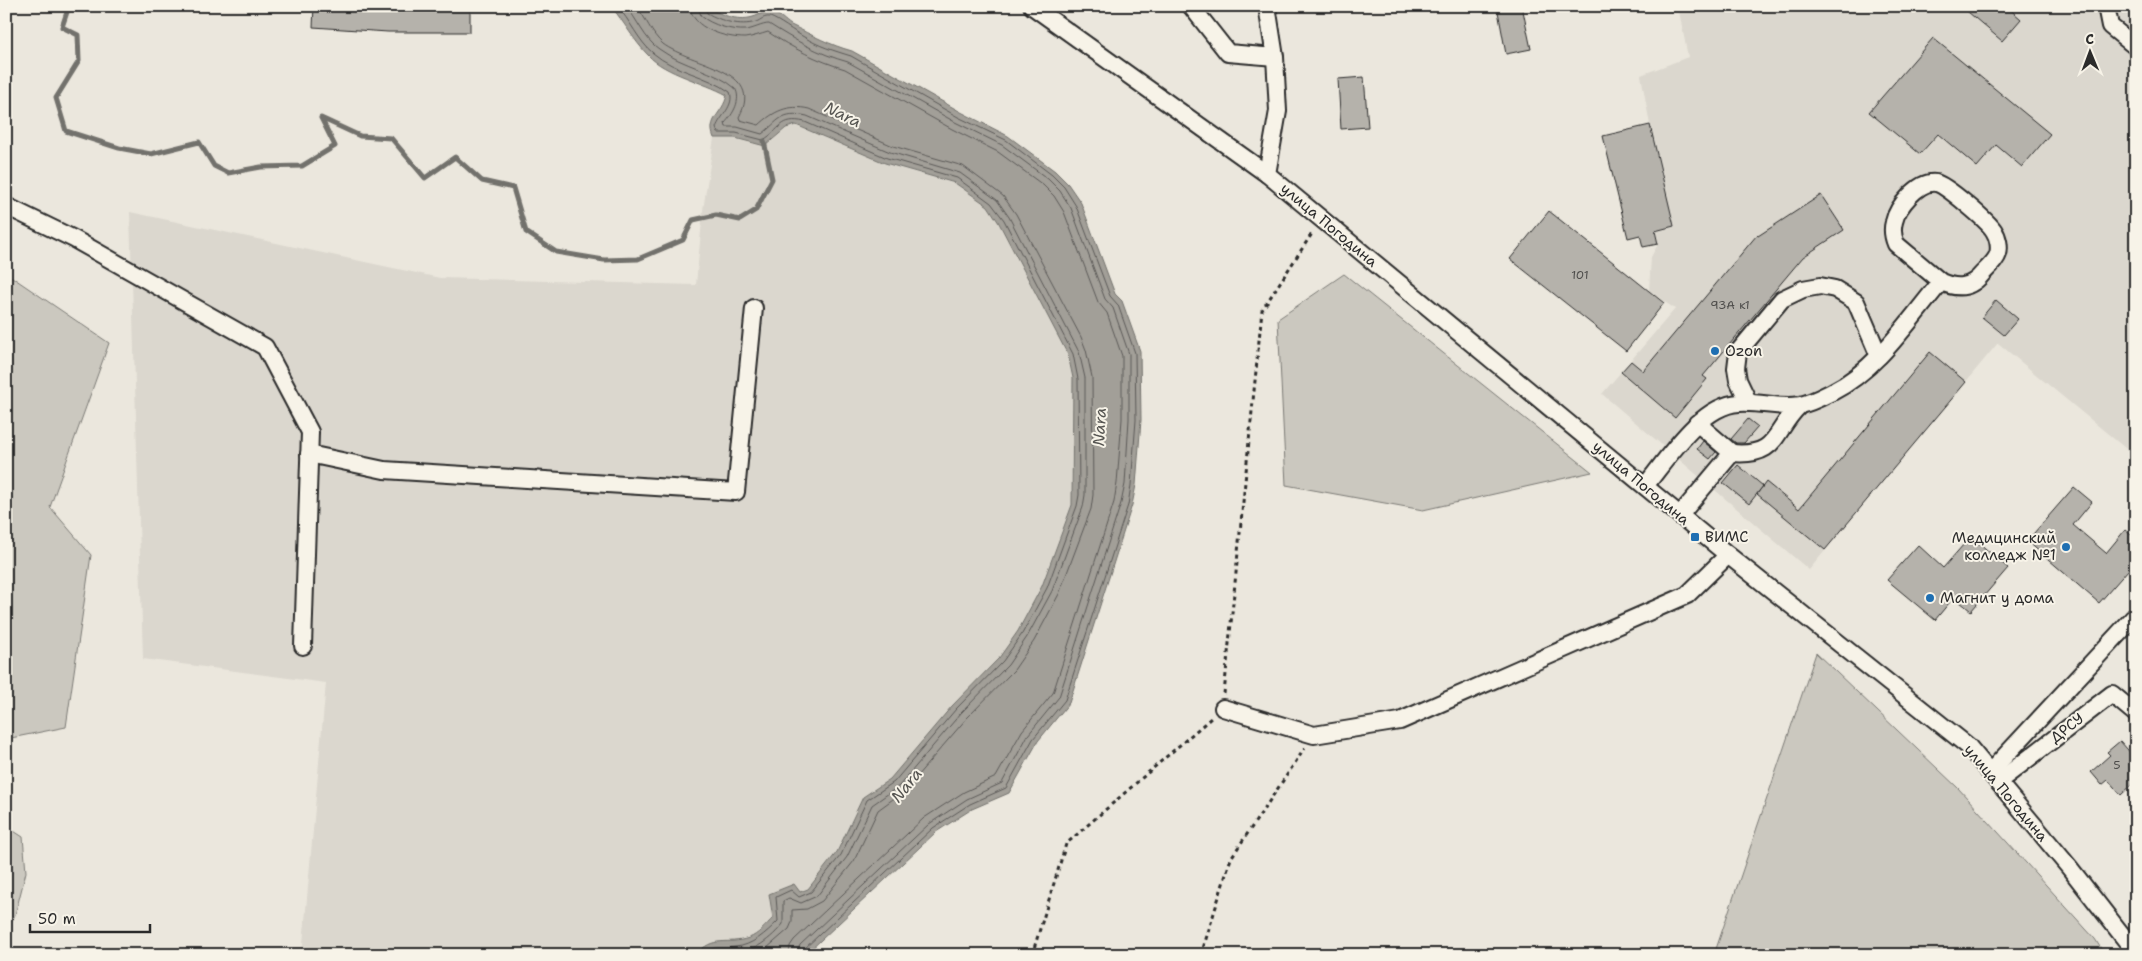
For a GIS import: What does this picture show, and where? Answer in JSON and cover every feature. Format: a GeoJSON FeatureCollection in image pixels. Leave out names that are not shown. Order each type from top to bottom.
{"type":"FeatureCollection","features":[{"type":"Feature","properties":{"kind":"street"},"geometry":{"type":"LineString","coordinates":[[1032,6],[1267,174]]}},
{"type":"Feature","properties":{"kind":"street"},"geometry":{"type":"LineString","coordinates":[[1191,6],[1228,53],[1275,57]]}},
{"type":"Feature","properties":{"kind":"street","name":"улица Погодина"},"geometry":{"type":"LineString","coordinates":[[1267,6],[1275,57],[1278,111],[1267,174],[1728,555],[1968,746],[2069,867],[2136,952]]}},
{"type":"Feature","properties":{"kind":"street"},"geometry":{"type":"LineString","coordinates":[[2106,6],[2110,26],[2136,47]]}},
{"type":"Feature","properties":{"kind":"street"},"geometry":{"type":"LineString","coordinates":[[1930,183],[1944,187],[1989,224],[1995,233],[1999,247],[1998,255],[1977,280],[1960,287],[1941,282],[1896,244],[1893,236],[1897,212],[1917,188],[1930,183]]}},
{"type":"Feature","properties":{"kind":"street"},"geometry":{"type":"LineString","coordinates":[[6,206],[74,239],[265,347],[310,432],[303,646]]}},
{"type":"Feature","properties":{"kind":"street"},"geometry":{"type":"LineString","coordinates":[[1697,423],[1732,453],[1746,454],[1765,448],[1779,435],[1790,415],[1799,406],[1844,386],[1879,356],[1941,282]]}},
{"type":"Feature","properties":{"kind":"street"},"geometry":{"type":"LineString","coordinates":[[1749,403],[1738,380],[1736,368],[1738,352],[1782,299],[1803,288],[1820,286],[1835,289],[1856,302],[1879,356]]}},
{"type":"Feature","properties":{"kind":"street"},"geometry":{"type":"LineString","coordinates":[[309,454],[384,470],[736,492],[754,308]]}},
{"type":"Feature","properties":{"kind":"street"},"geometry":{"type":"LineString","coordinates":[[1645,486],[1697,423],[1706,415],[1724,406],[1739,402],[1799,406]]}},
{"type":"Feature","properties":{"kind":"street"},"geometry":{"type":"LineString","coordinates":[[1680,515],[1732,453]]}},
{"type":"Feature","properties":{"kind":"street"},"geometry":{"type":"LineString","coordinates":[[1223,708],[1314,735],[1400,721],[1687,595],[1728,555]]}},
{"type":"Feature","properties":{"kind":"street"},"geometry":{"type":"LineString","coordinates":[[1994,777],[2136,615]]}},
{"type":"Feature","properties":{"kind":"street","name":"ДРСУ"},"geometry":{"type":"LineString","coordinates":[[1994,777],[2112,694],[2136,714]]}},
{"type":"Feature","properties":{"kind":"path"},"geometry":{"type":"LineString","coordinates":[[1032,955],[1066,844],[1223,708],[1262,310],[1313,232]]}},
{"type":"Feature","properties":{"kind":"path"},"geometry":{"type":"LineString","coordinates":[[1201,955],[1231,858],[1314,735]]}},
{"type":"Feature","properties":{"kind":"shaded area"},"geometry":{"type":"Polygon","coordinates":[[[1678,6],[2136,6],[2136,457],[1998,343],[1809,570],[1602,394],[1675,309],[1649,291],[1651,257],[1658,244],[1655,231],[1674,226],[1650,125],[1641,75],[1688,57],[1678,6]]]}},
{"type":"Feature","properties":{"kind":"shaded area"},"geometry":{"type":"Polygon","coordinates":[[[795,125],[885,163],[955,183],[988,206],[1065,345],[1073,378],[1072,505],[1042,586],[1018,631],[999,658],[952,706],[890,779],[863,797],[837,852],[808,889],[800,892],[778,891],[769,894],[773,918],[752,937],[734,943],[724,941],[705,945],[695,955],[302,955],[326,683],[143,659],[130,212],[440,278],[696,285],[703,210],[714,138],[735,138],[754,144],[772,141],[786,128],[795,125]]]}},
{"type":"Feature","properties":{"kind":"shaded area"},"geometry":{"type":"Polygon","coordinates":[[[6,273],[109,343],[50,507],[91,555],[66,727],[6,739],[6,273]]]}},
{"type":"Feature","properties":{"kind":"shaded area"},"geometry":{"type":"Polygon","coordinates":[[[1344,274],[1592,472],[1423,510],[1286,485],[1278,319],[1344,274]]]}},
{"type":"Feature","properties":{"kind":"shaded area"},"geometry":{"type":"Polygon","coordinates":[[[1816,653],[1958,788],[2095,939],[2105,955],[1714,955],[1816,653]]]}},
{"type":"Feature","properties":{"kind":"shaded area"},"geometry":{"type":"Polygon","coordinates":[[[6,826],[23,837],[26,872],[15,915],[6,930],[6,826]]]}},
{"type":"Feature","properties":{"kind":"water","name":"Nara"},"geometry":{"type":"Polygon","coordinates":[[[611,6],[705,6],[722,14],[741,19],[772,12],[791,25],[829,43],[852,51],[1008,136],[1055,171],[1068,184],[1081,203],[1115,294],[1122,301],[1140,351],[1141,420],[1136,485],[1132,505],[1069,703],[1038,741],[1009,793],[972,809],[936,832],[805,955],[695,955],[709,945],[741,940],[752,937],[759,932],[773,918],[769,894],[794,884],[800,892],[808,889],[837,852],[863,797],[890,779],[952,706],[999,658],[1018,631],[1042,586],[1072,505],[1073,378],[1068,355],[999,223],[988,206],[955,183],[885,163],[796,125],[786,128],[765,146],[735,138],[714,138],[712,126],[727,95],[674,73],[655,62],[638,44],[611,6]]]}},
{"type":"Feature","properties":{"kind":"building"},"geometry":{"type":"Polygon","coordinates":[[[314,6],[470,6],[470,32],[388,32],[313,27],[314,6]]]}},
{"type":"Feature","properties":{"kind":"building"},"geometry":{"type":"Polygon","coordinates":[[[1497,6],[1522,6],[1531,49],[1506,54],[1497,6]]]}},
{"type":"Feature","properties":{"kind":"building"},"geometry":{"type":"Polygon","coordinates":[[[1961,6],[2006,6],[2021,19],[2002,41],[1961,6]]]}},
{"type":"Feature","properties":{"kind":"building"},"geometry":{"type":"Polygon","coordinates":[[[1933,38],[2050,134],[2022,167],[1996,145],[1977,167],[1938,134],[1920,154],[1869,112],[1933,38]]]}},
{"type":"Feature","properties":{"kind":"building"},"geometry":{"type":"Polygon","coordinates":[[[1364,77],[1368,127],[1341,129],[1338,79],[1364,77]]]}},
{"type":"Feature","properties":{"kind":"building"},"geometry":{"type":"Polygon","coordinates":[[[1650,125],[1674,226],[1655,231],[1658,244],[1643,247],[1640,235],[1628,238],[1603,136],[1650,125]]]}},
{"type":"Feature","properties":{"kind":"building"},"geometry":{"type":"Polygon","coordinates":[[[1821,195],[1844,230],[1803,257],[1703,376],[1707,379],[1675,418],[1621,372],[1631,361],[1643,371],[1757,235],[1821,195]]]}},
{"type":"Feature","properties":{"kind":"building"},"geometry":{"type":"Polygon","coordinates":[[[1549,211],[1664,303],[1626,351],[1510,259],[1549,211]]]}},
{"type":"Feature","properties":{"kind":"building"},"geometry":{"type":"Polygon","coordinates":[[[1996,300],[2018,319],[2004,335],[1982,317],[1996,300]]]}},
{"type":"Feature","properties":{"kind":"building"},"geometry":{"type":"Polygon","coordinates":[[[1930,352],[1966,382],[1825,550],[1757,494],[1766,482],[1799,509],[1930,352]]]}},
{"type":"Feature","properties":{"kind":"building"},"geometry":{"type":"Polygon","coordinates":[[[1748,419],[1758,427],[1744,443],[1736,443],[1731,439],[1748,419]]]}},
{"type":"Feature","properties":{"kind":"building"},"geometry":{"type":"Polygon","coordinates":[[[1703,441],[1716,452],[1710,459],[1697,449],[1703,441]]]}},
{"type":"Feature","properties":{"kind":"building"},"geometry":{"type":"Polygon","coordinates":[[[1738,465],[1763,486],[1749,504],[1723,483],[1738,465]]]}},
{"type":"Feature","properties":{"kind":"building","name":"Медицинский колледж №1"},"geometry":{"type":"Polygon","coordinates":[[[2074,487],[2092,502],[2073,525],[2106,553],[2125,530],[2136,539],[2136,561],[2099,603],[2027,541],[2074,487]]]}},
{"type":"Feature","properties":{"kind":"building"},"geometry":{"type":"Polygon","coordinates":[[[1971,536],[2008,568],[1971,611],[1954,597],[1935,620],[1887,580],[1918,545],[1943,568],[1971,536]]]}},
{"type":"Feature","properties":{"kind":"building"},"geometry":{"type":"Polygon","coordinates":[[[2120,741],[2136,759],[2136,781],[2121,795],[2108,780],[2102,785],[2091,772],[2110,755],[2107,752],[2120,741]]]}},
{"type":"Feature","properties":{"kind":"waterway"},"geometry":{"type":"LineString","coordinates":[[69,6],[62,27],[78,35],[79,61],[56,98],[66,131],[119,148],[151,154],[199,142],[214,166],[228,173],[261,167],[302,166],[335,146],[321,118],[360,136],[391,138],[425,178],[455,157],[482,181],[513,188],[526,232],[556,252],[604,260],[638,259],[683,240],[693,220],[716,215],[740,220],[756,210],[772,179],[764,141]]}},
{"type":"Feature","properties":{"kind":"place","name":"Ozon"},"geometry":{"type":"Point","coordinates":[1715,351]}},
{"type":"Feature","properties":{"kind":"place","name":"ВИМС"},"geometry":{"type":"Point","coordinates":[1695,537]}},
{"type":"Feature","properties":{"kind":"place","name":"Медицинский колледж №1"},"geometry":{"type":"Point","coordinates":[2066,547]}},
{"type":"Feature","properties":{"kind":"place","name":"Магнит у дома"},"geometry":{"type":"Point","coordinates":[1930,598]}}]}
